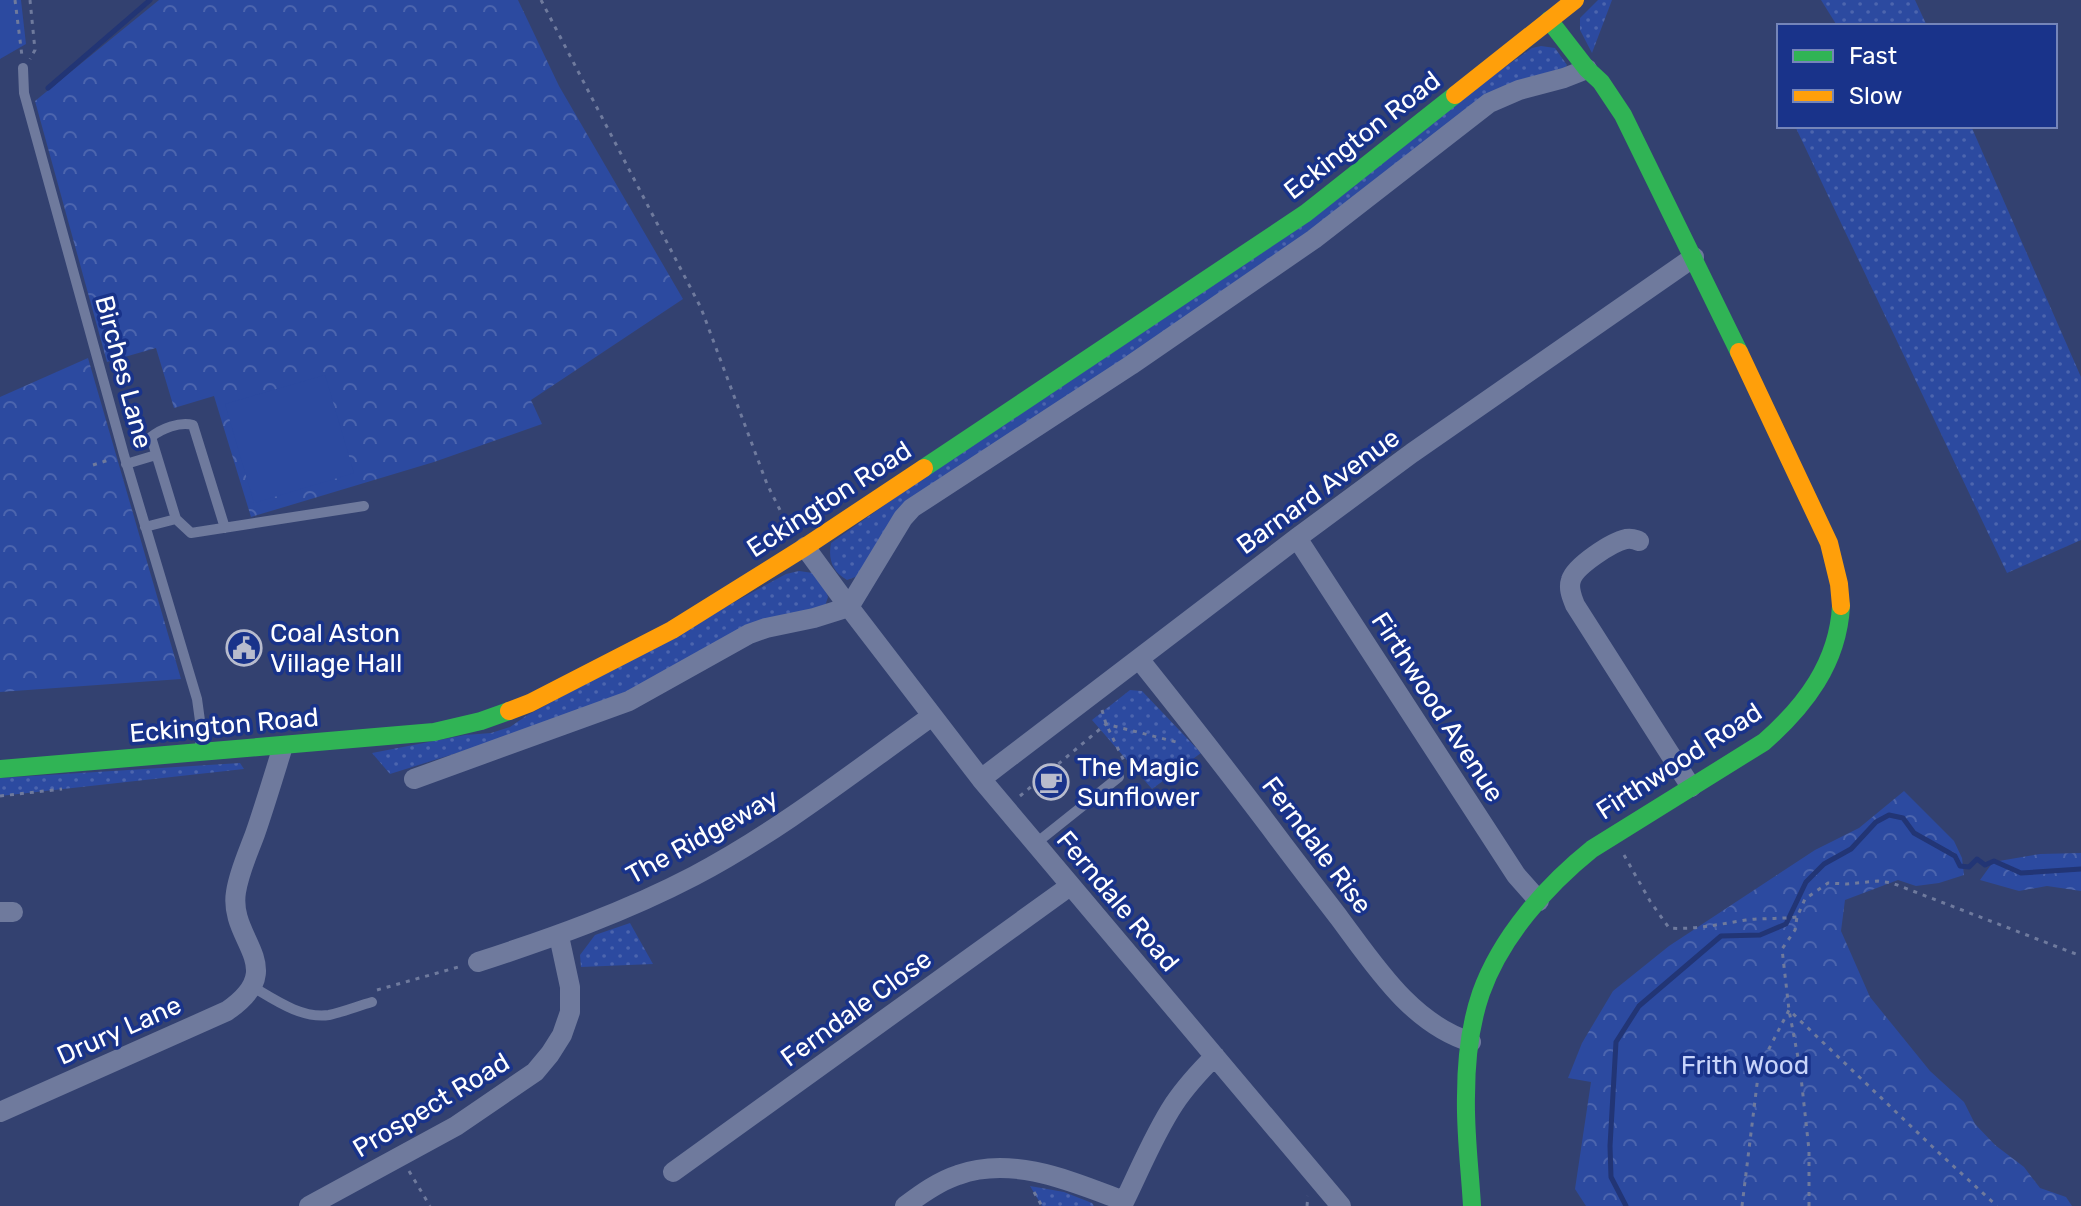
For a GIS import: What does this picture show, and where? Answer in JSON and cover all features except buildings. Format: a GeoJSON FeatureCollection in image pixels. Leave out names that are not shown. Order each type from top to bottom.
{"type":"FeatureCollection","features":[{"type":"Feature","properties":{"kind":"main road","name":"Eckington Road"},"geometry":{"type":"LineString","coordinates":[[0,769],[434,732],[481,721],[530,703],[672,630],[805,547],[1306,213],[1575,0]]}},
{"type":"Feature","properties":{"kind":"main road","name":"Firthwood Road"},"geometry":{"type":"LineString","coordinates":[[1472,1206],[1466,1085],[1478,1008],[1485,985],[1499,958],[1539,901],[1585,854],[1764,742],[1786,724],[1802,706],[1828,665],[1840,621],[1841,597],[1829,543],[1694,257],[1623,115],[1601,82],[1549,20]]}},
{"type":"Feature","properties":{"kind":"street","name":"Eckington Road"},"geometry":{"type":"LineString","coordinates":[[849,607],[912,508],[1314,239],[1489,103],[1519,90],[1587,69]]}},
{"type":"Feature","properties":{"kind":"street","name":"Barnard Avenue"},"geometry":{"type":"LineString","coordinates":[[981,779],[1412,453],[1694,257]]}},
{"type":"Feature","properties":{"kind":"street","name":"Firthwood Avenue"},"geometry":{"type":"LineString","coordinates":[[1297,538],[1516,875],[1539,901]]}},
{"type":"Feature","properties":{"kind":"street"},"geometry":{"type":"LineString","coordinates":[[1639,541],[1629,538],[1620,541],[1583,564],[1575,572],[1570,592],[1575,605],[1691,787]]}},
{"type":"Feature","properties":{"kind":"street","name":"Ferndale Road"},"geometry":{"type":"LineString","coordinates":[[805,547],[1005,809],[1341,1206]]}},
{"type":"Feature","properties":{"kind":"street"},"geometry":{"type":"LineString","coordinates":[[414,779],[629,701],[757,631],[849,607]]}},
{"type":"Feature","properties":{"kind":"street","name":"Ferndale Rise"},"geometry":{"type":"LineString","coordinates":[[1139,659],[1213,751],[1379,972],[1434,1024],[1457,1038],[1471,1042]]}},
{"type":"Feature","properties":{"kind":"street","name":"The Ridgeway"},"geometry":{"type":"LineString","coordinates":[[478,962],[559,936],[656,895],[705,870],[785,821],[932,716]]}},
{"type":"Feature","properties":{"kind":"street"},"geometry":{"type":"LineString","coordinates":[[253,987],[255,956],[235,902],[240,873],[283,746]]}},
{"type":"Feature","properties":{"kind":"street","name":"Ferndale Close"},"geometry":{"type":"LineString","coordinates":[[673,1172],[1070,886]]}},
{"type":"Feature","properties":{"kind":"street","name":"Prospect Road"},"geometry":{"type":"LineString","coordinates":[[309,1206],[456,1126],[535,1072],[562,1035],[570,1012],[570,987],[559,936]]}},
{"type":"Feature","properties":{"kind":"street","name":"Drury Lane"},"geometry":{"type":"LineString","coordinates":[[0,1112],[227,1011],[253,987]]}},
{"type":"Feature","properties":{"kind":"street"},"geometry":{"type":"LineString","coordinates":[[905,1206],[957,1175],[1002,1168],[1065,1179],[1123,1203],[1173,1106],[1215,1056]]}},
{"type":"Feature","properties":{"kind":"lane","name":"Birches Lane"},"geometry":{"type":"LineString","coordinates":[[23,68],[24,93],[125,460],[197,699],[200,753]]}},
{"type":"Feature","properties":{"kind":"lane"},"geometry":{"type":"LineString","coordinates":[[225,528],[193,425],[186,423],[158,431],[151,437],[176,519],[191,533],[225,528],[364,506]]}},
{"type":"Feature","properties":{"kind":"lane"},"geometry":{"type":"LineString","coordinates":[[125,460],[156,455]]}},
{"type":"Feature","properties":{"kind":"lane"},"geometry":{"type":"LineString","coordinates":[[145,527],[176,519]]}},
{"type":"Feature","properties":{"kind":"lane"},"geometry":{"type":"LineString","coordinates":[[1035,844],[1119,777]]}},
{"type":"Feature","properties":{"kind":"lane"},"geometry":{"type":"LineString","coordinates":[[253,987],[283,1004],[318,1016],[331,1014],[373,996]]}},
{"type":"Feature","properties":{"kind":"path"},"geometry":{"type":"LineString","coordinates":[[15,0],[23,68]]}},
{"type":"Feature","properties":{"kind":"path"},"geometry":{"type":"LineString","coordinates":[[23,68],[35,50],[30,0]]}},
{"type":"Feature","properties":{"kind":"path"},"geometry":{"type":"LineString","coordinates":[[541,0],[701,308],[767,484],[784,518],[805,547]]}},
{"type":"Feature","properties":{"kind":"path"},"geometry":{"type":"LineString","coordinates":[[93,465],[125,460]]}},
{"type":"Feature","properties":{"kind":"path"},"geometry":{"type":"LineString","coordinates":[[1098,691],[1106,724],[1124,761],[1119,777]]}},
{"type":"Feature","properties":{"kind":"path"},"geometry":{"type":"LineString","coordinates":[[1106,724],[1182,744]]}},
{"type":"Feature","properties":{"kind":"path"},"geometry":{"type":"LineString","coordinates":[[1005,809],[1106,724]]}},
{"type":"Feature","properties":{"kind":"path"},"geometry":{"type":"LineString","coordinates":[[1613,834],[1650,901],[1669,928],[1797,917]]}},
{"type":"Feature","properties":{"kind":"path"},"geometry":{"type":"LineString","coordinates":[[1809,1206],[1809,1150],[1782,949],[1795,930],[1805,899],[1828,883],[1878,881],[1900,885],[2081,956]]}},
{"type":"Feature","properties":{"kind":"path"},"geometry":{"type":"LineString","coordinates":[[373,996],[478,962]]}},
{"type":"Feature","properties":{"kind":"path"},"geometry":{"type":"LineString","coordinates":[[1742,1206],[1759,1068],[1789,1010]]}},
{"type":"Feature","properties":{"kind":"path"},"geometry":{"type":"LineString","coordinates":[[1789,1010],[1997,1206]]}},
{"type":"Feature","properties":{"kind":"path"},"geometry":{"type":"LineString","coordinates":[[401,1157],[430,1206]]}},
{"type":"Feature","properties":{"kind":"green space"},"geometry":{"type":"Polygon","coordinates":[[[0,0],[21,0],[26,44],[0,59],[0,0]]]}},
{"type":"Feature","properties":{"kind":"green space"},"geometry":{"type":"Polygon","coordinates":[[[159,0],[518,0],[559,86],[683,299],[531,400],[542,424],[434,462],[251,517],[214,396],[174,408],[156,348],[107,362],[35,101],[159,0]]]}},
{"type":"Feature","properties":{"kind":"green space"},"geometry":{"type":"Polygon","coordinates":[[[1598,0],[1612,0],[1592,53],[1580,30],[1580,18],[1598,0]]]}},
{"type":"Feature","properties":{"kind":"green space"},"geometry":{"type":"Polygon","coordinates":[[[1821,0],[1915,0],[1926,24],[1836,24],[1821,0]]]}},
{"type":"Feature","properties":{"kind":"green space"},"geometry":{"type":"Polygon","coordinates":[[[1532,48],[1555,48],[1567,65],[1564,69],[1526,80],[1296,245],[910,501],[858,576],[847,580],[835,569],[830,554],[831,543],[1532,48]]]}},
{"type":"Feature","properties":{"kind":"green space"},"geometry":{"type":"Polygon","coordinates":[[[1796,128],[1972,128],[2081,377],[2081,540],[2007,573],[1796,128]]]}},
{"type":"Feature","properties":{"kind":"green space"},"geometry":{"type":"Polygon","coordinates":[[[88,358],[181,679],[0,692],[0,397],[88,358]]]}},
{"type":"Feature","properties":{"kind":"green space"},"geometry":{"type":"Polygon","coordinates":[[[325,375],[354,473],[254,503],[225,404],[325,375]]]}},
{"type":"Feature","properties":{"kind":"green space"},"geometry":{"type":"Polygon","coordinates":[[[799,571],[813,573],[824,586],[828,597],[825,606],[644,685],[514,735],[390,774],[372,753],[510,727],[786,574],[799,571]]]}},
{"type":"Feature","properties":{"kind":"green space"},"geometry":{"type":"Polygon","coordinates":[[[1130,690],[1142,691],[1201,753],[1152,789],[1092,720],[1130,690]]]}},
{"type":"Feature","properties":{"kind":"green space"},"geometry":{"type":"Polygon","coordinates":[[[240,763],[244,769],[0,796],[0,778],[240,763]]]}},
{"type":"Feature","properties":{"kind":"green space","name":"Frith Wood"},"geometry":{"type":"Polygon","coordinates":[[[1904,791],[1954,841],[1962,858],[1964,875],[1916,886],[1898,880],[1845,900],[1841,931],[1870,997],[1930,1071],[1964,1102],[1975,1124],[1995,1145],[2024,1167],[2040,1188],[2066,1197],[2072,1206],[1586,1206],[1575,1189],[1591,1082],[1568,1078],[1582,1043],[1613,991],[1669,946],[1815,850],[1859,828],[1904,791]]]}},
{"type":"Feature","properties":{"kind":"green space"},"geometry":{"type":"Polygon","coordinates":[[[2081,853],[2081,891],[2047,886],[2019,891],[1980,880],[1993,862],[2040,854],[2081,853]]]}},
{"type":"Feature","properties":{"kind":"green space"},"geometry":{"type":"Polygon","coordinates":[[[630,923],[653,964],[581,967],[580,955],[595,935],[630,923]]]}},
{"type":"Feature","properties":{"kind":"green space"},"geometry":{"type":"Polygon","coordinates":[[[1030,1186],[1064,1192],[1094,1206],[1042,1206],[1030,1186]]]}},
{"type":"Feature","properties":{"kind":"waterway"},"geometry":{"type":"LineString","coordinates":[[48,88],[150,0]]}},
{"type":"Feature","properties":{"kind":"waterway"},"geometry":{"type":"LineString","coordinates":[[1626,1206],[1611,1177],[1616,1042],[1639,1006],[1721,936],[1760,935],[1786,924],[1806,882],[1824,864],[1851,849],[1876,822],[1889,815],[1903,818],[1914,833],[1955,856],[1960,866],[1969,867],[1977,859],[1985,865],[1994,861],[2021,873],[2081,869]]}},
{"type":"Feature","properties":{"kind":"traffic: fast"},"geometry":{"type":"LineString","coordinates":[[1549,20],[1601,82],[1623,115],[1739,352]]}},
{"type":"Feature","properties":{"kind":"traffic: fast"},"geometry":{"type":"LineString","coordinates":[[924,468],[1306,213],[1455,95]]}},
{"type":"Feature","properties":{"kind":"traffic: fast"},"geometry":{"type":"LineString","coordinates":[[1472,1206],[1466,1124],[1468,1057],[1477,1005],[1500,952],[1542,896],[1592,849],[1764,742],[1793,714],[1826,665],[1839,627],[1841,606]]}},
{"type":"Feature","properties":{"kind":"traffic: fast"},"geometry":{"type":"LineString","coordinates":[[0,769],[434,732],[509,711]]}},
{"type":"Feature","properties":{"kind":"traffic: slow"},"geometry":{"type":"LineString","coordinates":[[1455,95],[1575,0]]}},
{"type":"Feature","properties":{"kind":"traffic: slow"},"geometry":{"type":"LineString","coordinates":[[1739,352],[1829,543],[1841,606]]}},
{"type":"Feature","properties":{"kind":"traffic: slow"},"geometry":{"type":"LineString","coordinates":[[509,711],[672,630],[924,468]]}},
{"type":"Feature","properties":{"kind":"place","name":"Coal Aston Village Hall"},"geometry":{"type":"Point","coordinates":[244,648]}},
{"type":"Feature","properties":{"kind":"place","name":"The Magic Sunflower"},"geometry":{"type":"Point","coordinates":[1051,782]}}]}
